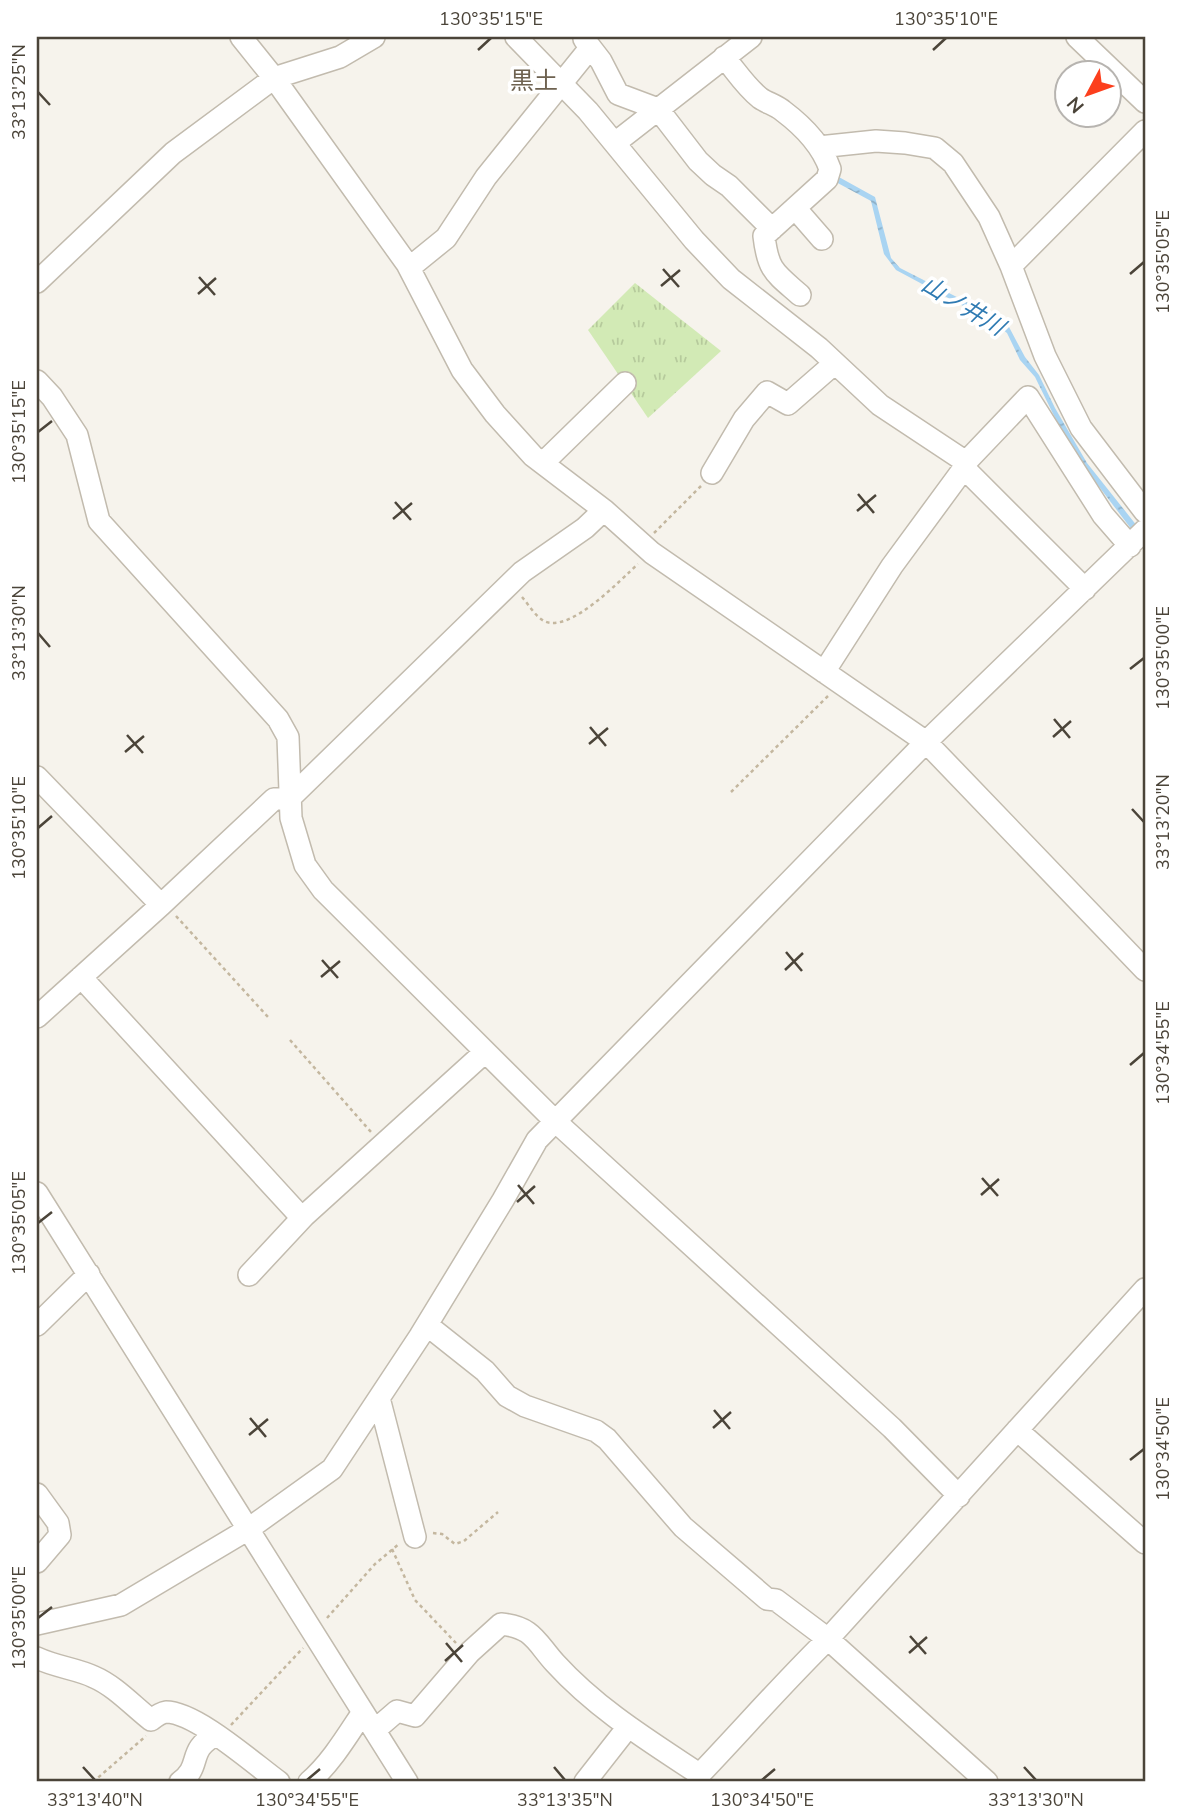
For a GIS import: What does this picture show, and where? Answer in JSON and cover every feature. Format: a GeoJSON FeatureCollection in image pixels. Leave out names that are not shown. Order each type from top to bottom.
{"type":"FeatureCollection","features":[{"type":"Feature","properties":{"kind":"street"},"geometry":{"type":"LineString","coordinates":[[241,37],[274,78],[410,268],[462,370],[495,414],[533,456],[604,510],[647,549],[926,742],[1145,970]]}},
{"type":"Feature","properties":{"kind":"street"},"geometry":{"type":"LineString","coordinates":[[37,282],[173,153],[274,78],[340,57],[374,37]]}},
{"type":"Feature","properties":{"kind":"street"},"geometry":{"type":"LineString","coordinates":[[615,143],[751,37]]}},
{"type":"Feature","properties":{"kind":"street"},"geometry":{"type":"LineString","coordinates":[[1077,37],[1145,103]]}},
{"type":"Feature","properties":{"kind":"street"},"geometry":{"type":"LineString","coordinates":[[522,39],[615,143],[694,240],[732,279],[835,363],[880,405],[965,465],[1085,589]]}},
{"type":"Feature","properties":{"kind":"street"},"geometry":{"type":"LineString","coordinates":[[410,268],[446,238],[486,177],[530,120],[562,85],[586,42],[601,61],[618,94],[658,110],[698,162],[729,186],[772,229]]}},
{"type":"Feature","properties":{"kind":"street"},"geometry":{"type":"LineString","coordinates":[[724,57],[745,85],[762,100],[782,109],[820,147],[830,169],[827,179],[764,236],[772,271],[800,295]]}},
{"type":"Feature","properties":{"kind":"street"},"geometry":{"type":"LineString","coordinates":[[1011,266],[1145,131]]}},
{"type":"Feature","properties":{"kind":"street"},"geometry":{"type":"LineString","coordinates":[[820,147],[876,141],[905,143],[935,148],[953,163],[989,217],[1045,356],[1081,428],[1145,512]]}},
{"type":"Feature","properties":{"kind":"street"},"geometry":{"type":"LineString","coordinates":[[795,208],[822,239]]}},
{"type":"Feature","properties":{"kind":"street"},"geometry":{"type":"LineString","coordinates":[[712,473],[744,419],[767,392],[788,404],[835,363]]}},
{"type":"Feature","properties":{"kind":"street"},"geometry":{"type":"LineString","coordinates":[[37,381],[52,397],[77,435],[99,520],[278,719],[288,737],[291,818],[305,865],[323,890],[555,1121],[882,1419],[959,1496]]}},
{"type":"Feature","properties":{"kind":"street"},"geometry":{"type":"LineString","coordinates":[[543,463],[625,383]]}},
{"type":"Feature","properties":{"kind":"street"},"geometry":{"type":"LineString","coordinates":[[832,678],[892,566],[965,465],[1028,397],[1103,514],[1130,546]]}},
{"type":"Feature","properties":{"kind":"street"},"geometry":{"type":"LineString","coordinates":[[37,1017],[274,799],[290,797],[522,572],[585,528],[604,510]]}},
{"type":"Feature","properties":{"kind":"street"},"geometry":{"type":"LineString","coordinates":[[37,1624],[121,1605],[247,1530],[332,1469],[427,1325],[537,1140],[926,742],[1145,530]]}},
{"type":"Feature","properties":{"kind":"street"},"geometry":{"type":"LineString","coordinates":[[37,777],[162,904]]}},
{"type":"Feature","properties":{"kind":"street"},"geometry":{"type":"LineString","coordinates":[[81,977],[302,1219]]}},
{"type":"Feature","properties":{"kind":"street"},"geometry":{"type":"LineString","coordinates":[[249,1275],[302,1219],[485,1052]]}},
{"type":"Feature","properties":{"kind":"street"},"geometry":{"type":"LineString","coordinates":[[37,1193],[375,1730],[403,1780]]}},
{"type":"Feature","properties":{"kind":"street"},"geometry":{"type":"LineString","coordinates":[[37,1325],[89,1274]]}},
{"type":"Feature","properties":{"kind":"street"},"geometry":{"type":"LineString","coordinates":[[375,1730],[397,1711],[415,1716],[470,1652],[501,1624],[518,1626],[534,1638],[593,1700],[696,1772],[702,1772],[828,1639],[1145,1289]]}},
{"type":"Feature","properties":{"kind":"street"},"geometry":{"type":"LineString","coordinates":[[427,1325],[485,1371],[507,1396],[525,1406],[596,1431],[607,1439],[683,1527],[767,1599],[776,1600],[828,1639],[987,1782]]}},
{"type":"Feature","properties":{"kind":"street"},"geometry":{"type":"LineString","coordinates":[[379,1398],[415,1537]]}},
{"type":"Feature","properties":{"kind":"street"},"geometry":{"type":"LineString","coordinates":[[1017,1430],[1145,1543]]}},
{"type":"Feature","properties":{"kind":"street"},"geometry":{"type":"LineString","coordinates":[[37,1494],[58,1523],[60,1535],[37,1562]]}},
{"type":"Feature","properties":{"kind":"street"},"geometry":{"type":"LineString","coordinates":[[40,1660],[91,1675],[151,1720],[166,1712],[204,1727],[279,1782]]}},
{"type":"Feature","properties":{"kind":"street"},"geometry":{"type":"LineString","coordinates":[[309,1782],[334,1755],[363,1712]]}},
{"type":"Feature","properties":{"kind":"street"},"geometry":{"type":"LineString","coordinates":[[585,1782],[628,1727]]}},
{"type":"Feature","properties":{"kind":"street"},"geometry":{"type":"LineString","coordinates":[[180,1782],[189,1775],[198,1748],[204,1741],[216,1735]]}},
{"type":"Feature","properties":{"kind":"path"},"geometry":{"type":"LineString","coordinates":[[512,583],[537,616],[547,623],[564,622],[580,614],[647,549],[712,473]]}},
{"type":"Feature","properties":{"kind":"path"},"geometry":{"type":"LineString","coordinates":[[731,792],[832,678]]}},
{"type":"Feature","properties":{"kind":"path"},"geometry":{"type":"LineString","coordinates":[[162,904],[268,1017]]}},
{"type":"Feature","properties":{"kind":"path"},"geometry":{"type":"LineString","coordinates":[[290,1040],[383,1145]]}},
{"type":"Feature","properties":{"kind":"path"},"geometry":{"type":"LineString","coordinates":[[216,1735],[237,1720],[351,1589],[391,1549],[415,1537],[442,1534],[455,1544],[464,1541],[498,1511]]}},
{"type":"Feature","properties":{"kind":"path"},"geometry":{"type":"LineString","coordinates":[[391,1549],[415,1600],[461,1648],[470,1652]]}},
{"type":"Feature","properties":{"kind":"path"},"geometry":{"type":"LineString","coordinates":[[93,1782],[140,1742],[153,1724],[151,1720]]}},
{"type":"Feature","properties":{"kind":"green space"},"geometry":{"type":"Polygon","coordinates":[[[635,283],[721,351],[648,418],[588,330],[635,283]]]}},
{"type":"Feature","properties":{"kind":"water"},"geometry":{"type":"Polygon","coordinates":[[[828,171],[875,197],[891,258],[900,268],[992,315],[1009,327],[1025,357],[1039,375],[1087,463],[1145,536],[1145,547],[1084,467],[1059,426],[1035,377],[1020,360],[1007,333],[993,322],[896,270],[884,254],[871,201],[834,181],[828,171]]]}},
{"type":"Feature","properties":{"kind":"district","name":"黒土"},"geometry":{"type":"Point","coordinates":[534,81]}},
{"type":"Feature","properties":{"kind":"water label","name":"山ノ井川"},"geometry":{"type":"Point","coordinates":[963,306]}}]}
